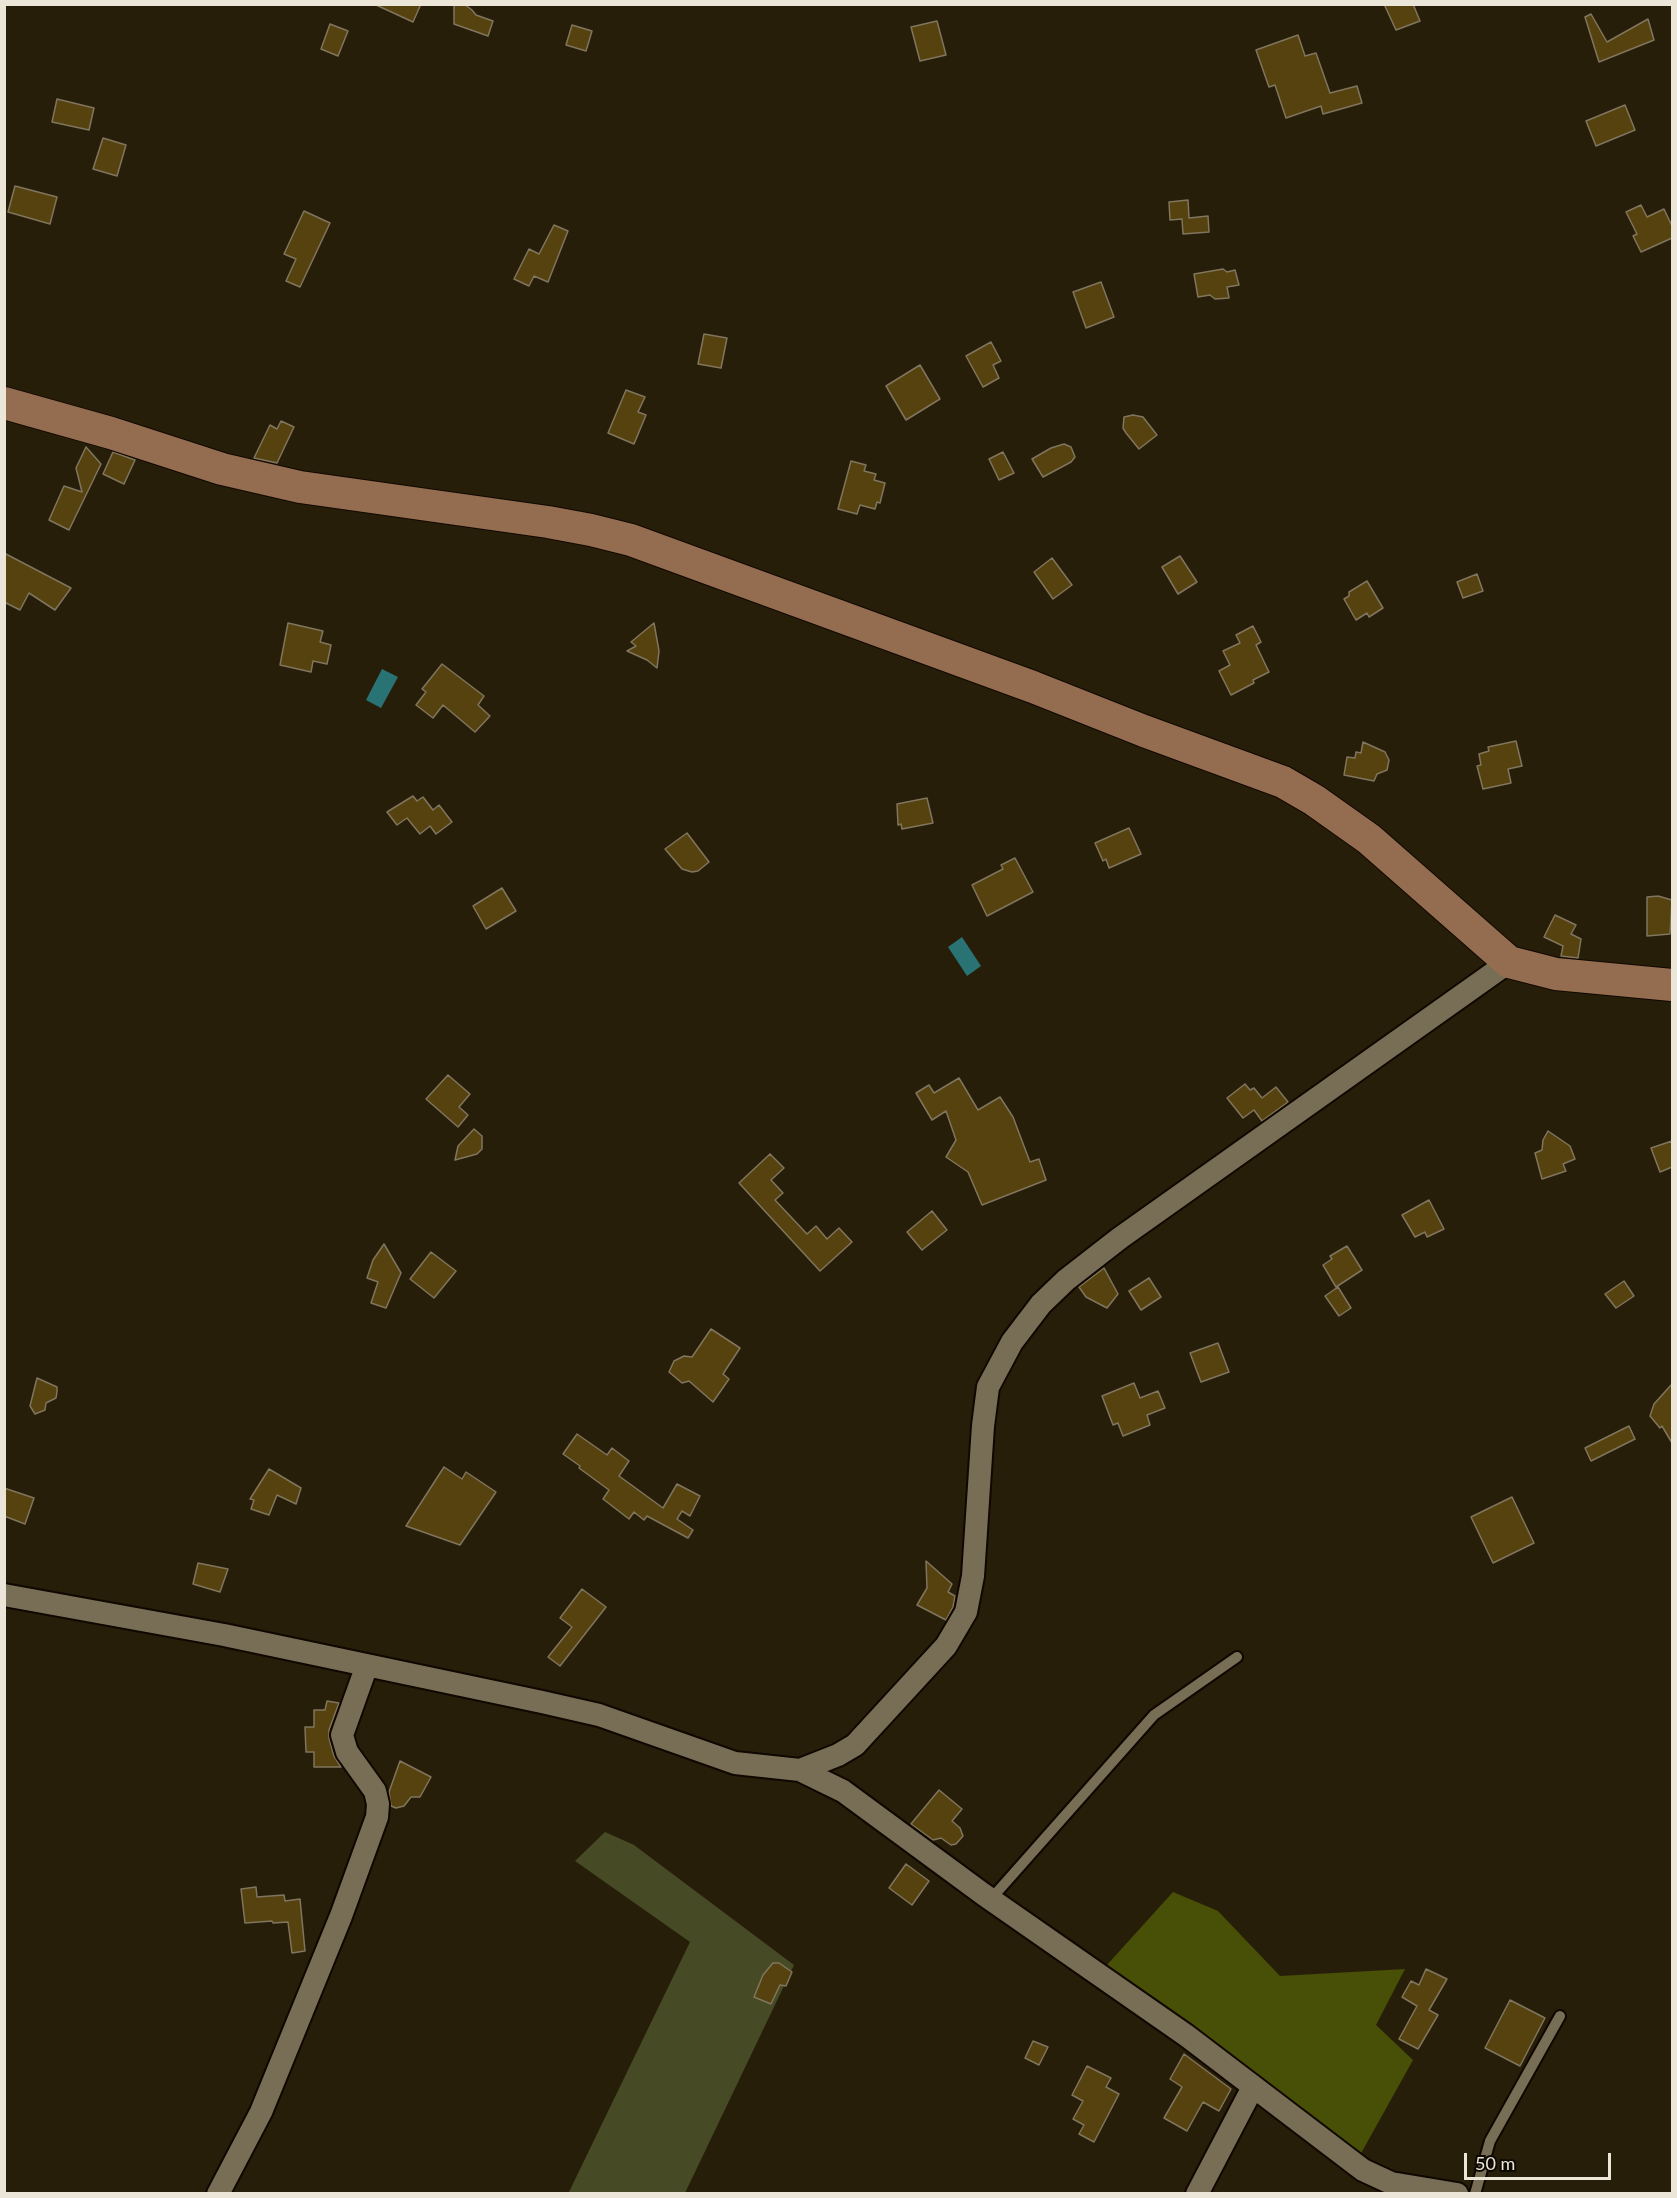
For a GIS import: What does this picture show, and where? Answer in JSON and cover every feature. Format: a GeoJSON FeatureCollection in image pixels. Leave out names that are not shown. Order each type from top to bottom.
{"type":"FeatureCollection","features":[{"type":"Feature","properties":{"kind":"main road"},"geometry":{"type":"LineString","coordinates":[[4,403],[111,433],[222,469],[300,487],[591,530],[630,540],[1033,687],[1283,782],[1314,800],[1370,839],[1509,962],[1556,974],[1672,985]]}},
{"type":"Feature","properties":{"kind":"street"},"geometry":{"type":"LineString","coordinates":[[800,1770],[838,1755],[855,1745],[946,1646],[966,1611],[973,1576],[982,1426],[988,1387],[1012,1342],[1041,1304],[1066,1280],[1120,1238],[1509,962]]}},
{"type":"Feature","properties":{"kind":"street"},"geometry":{"type":"LineString","coordinates":[[4,1596],[224,1635],[367,1665],[599,1716],[735,1763],[800,1770],[843,1791],[991,1899],[1187,2036],[1363,2170],[1391,2183],[1457,2193]]}},
{"type":"Feature","properties":{"kind":"street"},"geometry":{"type":"LineString","coordinates":[[218,2193],[261,2112],[341,1916],[377,1817],[378,1804],[375,1791],[347,1752],[342,1735],[367,1665]]}},
{"type":"Feature","properties":{"kind":"street"},"geometry":{"type":"LineString","coordinates":[[1197,2193],[1253,2086]]}},
{"type":"Feature","properties":{"kind":"lane"},"geometry":{"type":"LineString","coordinates":[[991,1899],[1154,1714],[1238,1656]]}},
{"type":"Feature","properties":{"kind":"lane"},"geometry":{"type":"LineString","coordinates":[[1475,2193],[1490,2141],[1560,2016]]}},
{"type":"Feature","properties":{"kind":"green space"},"geometry":{"type":"Polygon","coordinates":[[[605,1832],[634,1845],[794,1965],[685,2193],[568,2194],[690,1942],[575,1861],[605,1832]]]}},
{"type":"Feature","properties":{"kind":"green space"},"geometry":{"type":"Polygon","coordinates":[[[1173,1892],[1218,1911],[1280,1976],[1405,1969],[1376,2025],[1413,2060],[1359,2157],[1106,1966],[1173,1892]]]}},
{"type":"Feature","properties":{"kind":"water"},"geometry":{"type":"Polygon","coordinates":[[[382,669],[398,677],[381,708],[366,700],[382,669]]]}},
{"type":"Feature","properties":{"kind":"water"},"geometry":{"type":"Polygon","coordinates":[[[962,937],[981,966],[967,976],[948,947],[962,937]]]}},
{"type":"Feature","properties":{"kind":"building"},"geometry":{"type":"Polygon","coordinates":[[[374,4],[421,4],[413,22],[374,4]]]}},
{"type":"Feature","properties":{"kind":"building"},"geometry":{"type":"Polygon","coordinates":[[[454,4],[464,4],[476,15],[493,21],[488,36],[454,24],[454,4]]]}},
{"type":"Feature","properties":{"kind":"building"},"geometry":{"type":"Polygon","coordinates":[[[1384,4],[1413,4],[1420,21],[1396,30],[1384,4]]]}},
{"type":"Feature","properties":{"kind":"building"},"geometry":{"type":"Polygon","coordinates":[[[1591,14],[1607,42],[1648,19],[1654,40],[1599,62],[1585,17],[1591,14]]]}},
{"type":"Feature","properties":{"kind":"building"},"geometry":{"type":"Polygon","coordinates":[[[937,21],[946,55],[920,61],[911,27],[937,21]]]}},
{"type":"Feature","properties":{"kind":"building"},"geometry":{"type":"Polygon","coordinates":[[[330,24],[348,31],[338,56],[321,49],[330,24]]]}},
{"type":"Feature","properties":{"kind":"building"},"geometry":{"type":"Polygon","coordinates":[[[572,25],[592,31],[586,51],[566,45],[572,25]]]}},
{"type":"Feature","properties":{"kind":"building"},"geometry":{"type":"Polygon","coordinates":[[[1298,35],[1305,56],[1316,53],[1330,93],[1357,86],[1362,103],[1323,114],[1321,106],[1286,118],[1275,85],[1269,87],[1256,50],[1298,35]]]}},
{"type":"Feature","properties":{"kind":"building"},"geometry":{"type":"Polygon","coordinates":[[[57,99],[94,108],[89,130],[52,122],[57,99]]]}},
{"type":"Feature","properties":{"kind":"building"},"geometry":{"type":"Polygon","coordinates":[[[1625,105],[1635,130],[1596,146],[1586,121],[1625,105]]]}},
{"type":"Feature","properties":{"kind":"building"},"geometry":{"type":"Polygon","coordinates":[[[103,138],[126,145],[117,176],[93,169],[103,138]]]}},
{"type":"Feature","properties":{"kind":"building"},"geometry":{"type":"Polygon","coordinates":[[[15,186],[57,197],[50,224],[8,212],[15,186]]]}},
{"type":"Feature","properties":{"kind":"building"},"geometry":{"type":"Polygon","coordinates":[[[1188,200],[1189,218],[1208,216],[1209,232],[1183,234],[1182,219],[1170,220],[1169,202],[1188,200]]]}},
{"type":"Feature","properties":{"kind":"building"},"geometry":{"type":"Polygon","coordinates":[[[1641,205],[1647,217],[1664,209],[1672,226],[1672,238],[1641,252],[1633,236],[1637,234],[1626,212],[1641,205]]]}},
{"type":"Feature","properties":{"kind":"building"},"geometry":{"type":"Polygon","coordinates":[[[304,211],[330,223],[300,287],[286,281],[296,259],[284,254],[304,211]]]}},
{"type":"Feature","properties":{"kind":"building"},"geometry":{"type":"Polygon","coordinates":[[[554,225],[568,231],[548,282],[534,276],[529,286],[514,279],[529,249],[539,254],[554,225]]]}},
{"type":"Feature","properties":{"kind":"building"},"geometry":{"type":"Polygon","coordinates":[[[1223,269],[1227,272],[1235,270],[1239,285],[1227,287],[1229,298],[1215,299],[1210,295],[1198,297],[1194,274],[1223,269]]]}},
{"type":"Feature","properties":{"kind":"building"},"geometry":{"type":"Polygon","coordinates":[[[1101,282],[1114,317],[1086,328],[1073,292],[1101,282]]]}},
{"type":"Feature","properties":{"kind":"building"},"geometry":{"type":"Polygon","coordinates":[[[704,334],[727,338],[721,368],[698,364],[704,334]]]}},
{"type":"Feature","properties":{"kind":"building"},"geometry":{"type":"Polygon","coordinates":[[[991,342],[1001,361],[993,365],[999,378],[983,387],[966,356],[991,342]]]}},
{"type":"Feature","properties":{"kind":"building"},"geometry":{"type":"Polygon","coordinates":[[[920,365],[940,399],[906,420],[886,386],[920,365]]]}},
{"type":"Feature","properties":{"kind":"building"},"geometry":{"type":"Polygon","coordinates":[[[626,390],[645,397],[638,412],[646,415],[634,444],[608,433],[626,390]]]}},
{"type":"Feature","properties":{"kind":"building"},"geometry":{"type":"Polygon","coordinates":[[[1133,415],[1143,417],[1157,435],[1139,449],[1123,428],[1124,417],[1133,415]]]}},
{"type":"Feature","properties":{"kind":"building"},"geometry":{"type":"Polygon","coordinates":[[[281,421],[294,427],[277,463],[254,458],[270,425],[277,429],[281,421]]]}},
{"type":"Feature","properties":{"kind":"building"},"geometry":{"type":"Polygon","coordinates":[[[1064,444],[1071,447],[1075,457],[1071,462],[1043,477],[1032,459],[1051,448],[1064,444]]]}},
{"type":"Feature","properties":{"kind":"building"},"geometry":{"type":"Polygon","coordinates":[[[86,447],[101,464],[69,530],[49,520],[64,486],[82,492],[76,468],[86,447]]]}},
{"type":"Feature","properties":{"kind":"building"},"geometry":{"type":"Polygon","coordinates":[[[113,452],[135,460],[124,484],[103,474],[113,452]]]}},
{"type":"Feature","properties":{"kind":"building"},"geometry":{"type":"Polygon","coordinates":[[[1003,452],[1014,473],[999,480],[989,459],[1003,452]]]}},
{"type":"Feature","properties":{"kind":"building"},"geometry":{"type":"Polygon","coordinates":[[[851,461],[866,465],[864,471],[876,474],[874,480],[885,483],[880,503],[877,502],[875,509],[860,505],[857,514],[838,509],[851,461]]]}},
{"type":"Feature","properties":{"kind":"building"},"geometry":{"type":"Polygon","coordinates":[[[4,553],[71,588],[55,610],[29,593],[20,610],[4,602],[4,553]]]}},
{"type":"Feature","properties":{"kind":"building"},"geometry":{"type":"Polygon","coordinates":[[[1180,556],[1197,582],[1178,594],[1162,567],[1180,556]]]}},
{"type":"Feature","properties":{"kind":"building"},"geometry":{"type":"Polygon","coordinates":[[[1052,558],[1072,585],[1053,599],[1034,572],[1052,558]]]}},
{"type":"Feature","properties":{"kind":"building"},"geometry":{"type":"Polygon","coordinates":[[[1477,574],[1483,591],[1463,598],[1457,582],[1477,574]]]}},
{"type":"Feature","properties":{"kind":"building"},"geometry":{"type":"Polygon","coordinates":[[[1367,581],[1383,608],[1369,617],[1367,613],[1356,620],[1344,599],[1349,596],[1349,592],[1367,581]]]}},
{"type":"Feature","properties":{"kind":"building"},"geometry":{"type":"Polygon","coordinates":[[[288,623],[323,631],[320,642],[331,645],[327,664],[313,661],[311,672],[280,665],[288,623]]]}},
{"type":"Feature","properties":{"kind":"building"},"geometry":{"type":"Polygon","coordinates":[[[654,623],[659,651],[657,668],[647,660],[627,651],[636,646],[631,642],[654,623]]]}},
{"type":"Feature","properties":{"kind":"building"},"geometry":{"type":"Polygon","coordinates":[[[1253,626],[1261,642],[1256,645],[1269,672],[1231,695],[1219,671],[1230,665],[1223,651],[1240,643],[1236,635],[1253,626]]]}},
{"type":"Feature","properties":{"kind":"building"},"geometry":{"type":"Polygon","coordinates":[[[442,664],[484,696],[478,705],[490,716],[475,732],[443,705],[433,718],[416,705],[426,692],[422,689],[442,664]]]}},
{"type":"Feature","properties":{"kind":"building"},"geometry":{"type":"Polygon","coordinates":[[[1516,741],[1522,766],[1508,769],[1511,783],[1483,789],[1477,766],[1481,765],[1479,754],[1489,751],[1488,747],[1516,741]]]}},
{"type":"Feature","properties":{"kind":"building"},"geometry":{"type":"Polygon","coordinates":[[[1363,742],[1385,752],[1389,760],[1387,770],[1377,774],[1374,781],[1344,775],[1347,757],[1355,758],[1356,752],[1361,753],[1363,742]]]}},
{"type":"Feature","properties":{"kind":"building"},"geometry":{"type":"Polygon","coordinates":[[[413,796],[417,801],[423,797],[433,810],[439,805],[452,822],[436,834],[430,826],[420,834],[407,818],[397,825],[387,812],[413,796]]]}},
{"type":"Feature","properties":{"kind":"building"},"geometry":{"type":"Polygon","coordinates":[[[927,798],[933,823],[902,829],[901,824],[898,825],[897,804],[927,798]]]}},
{"type":"Feature","properties":{"kind":"building"},"geometry":{"type":"Polygon","coordinates":[[[1129,828],[1141,854],[1109,868],[1106,859],[1103,861],[1095,843],[1129,828]]]}},
{"type":"Feature","properties":{"kind":"building"},"geometry":{"type":"Polygon","coordinates":[[[687,833],[709,862],[698,871],[682,869],[665,849],[687,833]]]}},
{"type":"Feature","properties":{"kind":"building"},"geometry":{"type":"Polygon","coordinates":[[[1015,858],[1033,892],[987,916],[972,885],[1003,869],[1001,865],[1015,858]]]}},
{"type":"Feature","properties":{"kind":"building"},"geometry":{"type":"Polygon","coordinates":[[[502,888],[516,911],[486,929],[473,906],[502,888]]]}},
{"type":"Feature","properties":{"kind":"building"},"geometry":{"type":"Polygon","coordinates":[[[1658,896],[1672,900],[1670,934],[1647,936],[1647,897],[1658,896]]]}},
{"type":"Feature","properties":{"kind":"building"},"geometry":{"type":"Polygon","coordinates":[[[1555,915],[1576,925],[1571,934],[1581,939],[1578,958],[1561,956],[1563,946],[1544,937],[1555,915]]]}},
{"type":"Feature","properties":{"kind":"building"},"geometry":{"type":"Polygon","coordinates":[[[448,1075],[470,1094],[459,1107],[468,1115],[458,1127],[426,1099],[448,1075]]]}},
{"type":"Feature","properties":{"kind":"building"},"geometry":{"type":"Polygon","coordinates":[[[959,1078],[978,1110],[1000,1097],[1013,1117],[1030,1162],[1039,1159],[1046,1180],[982,1205],[968,1172],[946,1157],[956,1140],[946,1111],[932,1120],[916,1093],[929,1085],[934,1093],[959,1078]]]}},
{"type":"Feature","properties":{"kind":"building"},"geometry":{"type":"Polygon","coordinates":[[[1245,1084],[1250,1090],[1254,1088],[1262,1098],[1276,1087],[1288,1102],[1262,1121],[1254,1110],[1243,1118],[1227,1098],[1245,1084]]]}},
{"type":"Feature","properties":{"kind":"building"},"geometry":{"type":"Polygon","coordinates":[[[474,1129],[482,1136],[482,1149],[477,1154],[455,1160],[458,1146],[474,1129]]]}},
{"type":"Feature","properties":{"kind":"building"},"geometry":{"type":"Polygon","coordinates":[[[1548,1131],[1570,1146],[1575,1159],[1563,1164],[1566,1171],[1542,1179],[1535,1153],[1542,1150],[1543,1140],[1548,1131]]]}},
{"type":"Feature","properties":{"kind":"building"},"geometry":{"type":"Polygon","coordinates":[[[1672,1141],[1672,1167],[1660,1172],[1651,1148],[1672,1141]]]}},
{"type":"Feature","properties":{"kind":"building"},"geometry":{"type":"Polygon","coordinates":[[[770,1154],[784,1168],[771,1180],[783,1193],[775,1200],[807,1234],[816,1226],[827,1239],[839,1228],[852,1242],[820,1271],[739,1183],[770,1154]]]}},
{"type":"Feature","properties":{"kind":"building"},"geometry":{"type":"Polygon","coordinates":[[[1429,1200],[1444,1229],[1427,1237],[1425,1232],[1415,1237],[1402,1215],[1429,1200]]]}},
{"type":"Feature","properties":{"kind":"building"},"geometry":{"type":"Polygon","coordinates":[[[932,1211],[947,1230],[922,1250],[907,1232],[932,1211]]]}},
{"type":"Feature","properties":{"kind":"building"},"geometry":{"type":"Polygon","coordinates":[[[384,1244],[401,1273],[386,1308],[371,1303],[378,1282],[367,1278],[373,1260],[384,1244]]]}},
{"type":"Feature","properties":{"kind":"building"},"geometry":{"type":"Polygon","coordinates":[[[1347,1246],[1362,1270],[1336,1287],[1323,1265],[1332,1259],[1330,1256],[1347,1246]]]}},
{"type":"Feature","properties":{"kind":"building"},"geometry":{"type":"Polygon","coordinates":[[[431,1252],[456,1271],[434,1298],[410,1279],[431,1252]]]}},
{"type":"Feature","properties":{"kind":"building"},"geometry":{"type":"Polygon","coordinates":[[[1104,1268],[1118,1294],[1107,1308],[1086,1297],[1079,1287],[1104,1268]]]}},
{"type":"Feature","properties":{"kind":"building"},"geometry":{"type":"Polygon","coordinates":[[[1149,1278],[1161,1297],[1141,1310],[1129,1291],[1149,1278]]]}},
{"type":"Feature","properties":{"kind":"building"},"geometry":{"type":"Polygon","coordinates":[[[1624,1281],[1634,1296],[1616,1308],[1605,1294],[1624,1281]]]}},
{"type":"Feature","properties":{"kind":"building"},"geometry":{"type":"Polygon","coordinates":[[[1338,1287],[1351,1308],[1339,1316],[1325,1296],[1338,1287]]]}},
{"type":"Feature","properties":{"kind":"building"},"geometry":{"type":"Polygon","coordinates":[[[711,1329],[740,1348],[723,1374],[729,1379],[713,1402],[689,1381],[682,1383],[669,1372],[674,1361],[684,1356],[692,1357],[711,1329]]]}},
{"type":"Feature","properties":{"kind":"building"},"geometry":{"type":"Polygon","coordinates":[[[1218,1343],[1229,1372],[1201,1382],[1190,1353],[1218,1343]]]}},
{"type":"Feature","properties":{"kind":"building"},"geometry":{"type":"Polygon","coordinates":[[[37,1378],[57,1387],[57,1392],[56,1398],[46,1403],[45,1410],[35,1414],[30,1406],[37,1378]]]}},
{"type":"Feature","properties":{"kind":"building"},"geometry":{"type":"Polygon","coordinates":[[[1134,1383],[1140,1398],[1158,1391],[1165,1408],[1147,1415],[1150,1425],[1123,1436],[1118,1423],[1113,1425],[1102,1396],[1134,1383]]]}},
{"type":"Feature","properties":{"kind":"building"},"geometry":{"type":"Polygon","coordinates":[[[1672,1384],[1672,1443],[1662,1426],[1660,1428],[1650,1416],[1654,1404],[1672,1384]]]}},
{"type":"Feature","properties":{"kind":"building"},"geometry":{"type":"Polygon","coordinates":[[[1629,1426],[1635,1439],[1591,1461],[1585,1448],[1629,1426]]]}},
{"type":"Feature","properties":{"kind":"building"},"geometry":{"type":"Polygon","coordinates":[[[577,1434],[607,1455],[612,1448],[629,1461],[619,1476],[663,1508],[677,1484],[700,1496],[690,1516],[682,1511],[677,1519],[693,1530],[688,1538],[647,1516],[644,1520],[634,1512],[629,1519],[603,1499],[609,1490],[563,1454],[577,1434]]]}},
{"type":"Feature","properties":{"kind":"building"},"geometry":{"type":"Polygon","coordinates":[[[444,1467],[462,1479],[466,1472],[496,1492],[460,1545],[406,1526],[444,1467]]]}},
{"type":"Feature","properties":{"kind":"building"},"geometry":{"type":"Polygon","coordinates":[[[269,1469],[301,1488],[296,1504],[277,1495],[269,1515],[251,1509],[254,1500],[250,1499],[269,1469]]]}},
{"type":"Feature","properties":{"kind":"building"},"geometry":{"type":"Polygon","coordinates":[[[4,1488],[34,1498],[25,1524],[4,1516],[4,1488]]]}},
{"type":"Feature","properties":{"kind":"building"},"geometry":{"type":"Polygon","coordinates":[[[1512,1497],[1534,1543],[1493,1563],[1471,1517],[1512,1497]]]}},
{"type":"Feature","properties":{"kind":"building"},"geometry":{"type":"Polygon","coordinates":[[[926,1561],[952,1584],[948,1592],[955,1596],[953,1607],[946,1620],[917,1605],[927,1588],[926,1561]]]}},
{"type":"Feature","properties":{"kind":"building"},"geometry":{"type":"Polygon","coordinates":[[[198,1563],[228,1569],[220,1592],[193,1584],[198,1563]]]}},
{"type":"Feature","properties":{"kind":"building"},"geometry":{"type":"Polygon","coordinates":[[[582,1589],[606,1607],[560,1666],[548,1657],[572,1627],[560,1618],[582,1589]]]}},
{"type":"Feature","properties":{"kind":"building"},"geometry":{"type":"Polygon","coordinates":[[[327,1701],[339,1703],[329,1730],[329,1738],[334,1756],[341,1767],[314,1767],[314,1752],[306,1752],[305,1727],[314,1727],[314,1710],[325,1710],[327,1701]]]}},
{"type":"Feature","properties":{"kind":"building"},"geometry":{"type":"Polygon","coordinates":[[[400,1761],[431,1777],[420,1797],[411,1797],[404,1806],[396,1808],[391,1806],[389,1792],[400,1761]]]}},
{"type":"Feature","properties":{"kind":"building"},"geometry":{"type":"Polygon","coordinates":[[[939,1790],[962,1809],[952,1821],[960,1828],[963,1836],[956,1844],[951,1845],[941,1838],[933,1840],[911,1824],[939,1790]]]}},
{"type":"Feature","properties":{"kind":"building"},"geometry":{"type":"Polygon","coordinates":[[[906,1864],[929,1881],[912,1905],[889,1888],[906,1864]]]}},
{"type":"Feature","properties":{"kind":"building"},"geometry":{"type":"Polygon","coordinates":[[[256,1887],[257,1897],[284,1895],[285,1901],[300,1899],[305,1951],[292,1953],[288,1922],[245,1923],[241,1889],[256,1887]]]}},
{"type":"Feature","properties":{"kind":"building"},"geometry":{"type":"Polygon","coordinates":[[[773,1963],[779,1963],[792,1972],[786,1986],[780,1985],[771,2004],[754,1997],[763,1975],[773,1963]]]}},
{"type":"Feature","properties":{"kind":"building"},"geometry":{"type":"Polygon","coordinates":[[[1426,1969],[1447,1979],[1429,2010],[1438,2015],[1418,2049],[1399,2039],[1417,2006],[1402,1997],[1411,1981],[1419,1985],[1426,1969]]]}},
{"type":"Feature","properties":{"kind":"building"},"geometry":{"type":"Polygon","coordinates":[[[1510,2000],[1545,2018],[1520,2066],[1485,2048],[1510,2000]]]}},
{"type":"Feature","properties":{"kind":"building"},"geometry":{"type":"Polygon","coordinates":[[[1033,2041],[1048,2047],[1039,2065],[1025,2058],[1033,2041]]]}},
{"type":"Feature","properties":{"kind":"building"},"geometry":{"type":"Polygon","coordinates":[[[1184,2054],[1231,2089],[1219,2111],[1203,2102],[1187,2131],[1164,2118],[1182,2087],[1170,2079],[1184,2054]]]}},
{"type":"Feature","properties":{"kind":"building"},"geometry":{"type":"Polygon","coordinates":[[[1087,2066],[1111,2078],[1106,2087],[1119,2094],[1094,2142],[1079,2134],[1084,2125],[1073,2119],[1083,2101],[1072,2095],[1087,2066]]]}}]}
